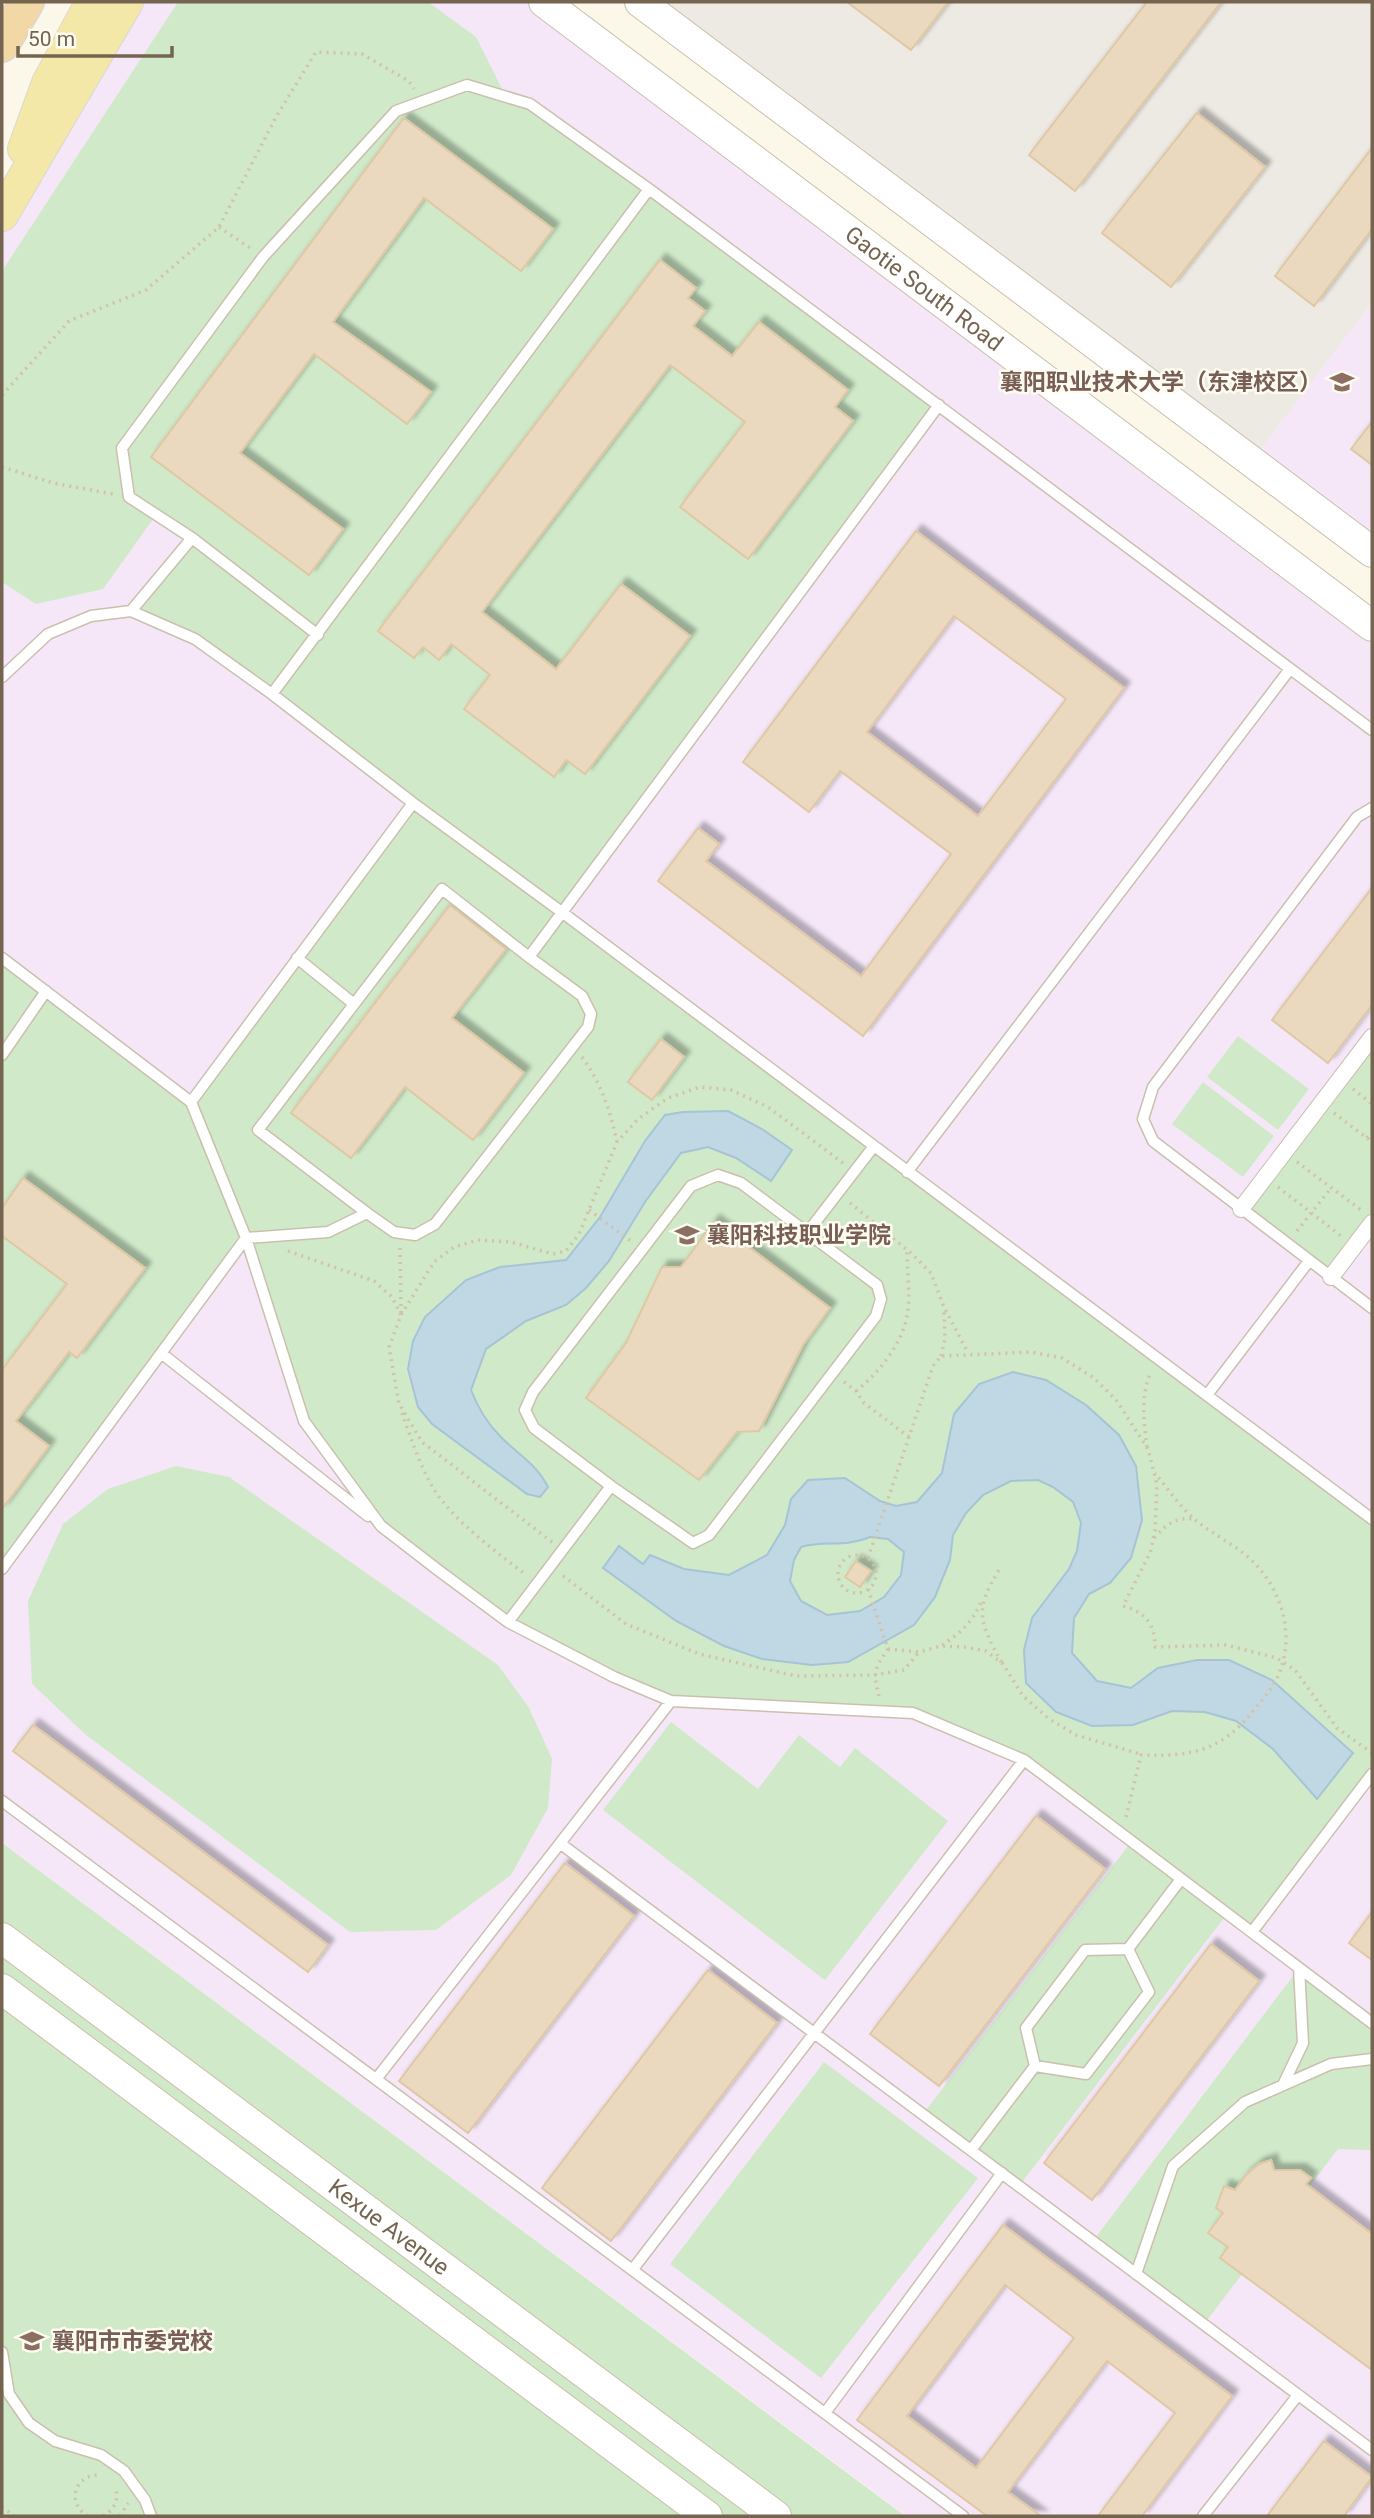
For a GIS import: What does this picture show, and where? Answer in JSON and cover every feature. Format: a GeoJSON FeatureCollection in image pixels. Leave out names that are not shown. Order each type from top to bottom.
{"type":"FeatureCollection","features":[{"type":"Feature","properties":{"kind":"highway"},"geometry":{"type":"LineString","coordinates":[[2,45],[27,2]]}},
{"type":"Feature","properties":{"kind":"main road"},"geometry":{"type":"LineString","coordinates":[[2,212],[48,83],[92,2]]}},
{"type":"Feature","properties":{"kind":"main road"},"geometry":{"type":"LineString","coordinates":[[2,212],[127,2]]}},
{"type":"Feature","properties":{"kind":"main road","name":"Gaotie South Road"},"geometry":{"type":"LineString","coordinates":[[544,2],[1372,626]]}},
{"type":"Feature","properties":{"kind":"main road"},"geometry":{"type":"LineString","coordinates":[[640,2],[1372,552]]}},
{"type":"Feature","properties":{"kind":"main road","name":"Kexue Avenue"},"geometry":{"type":"LineString","coordinates":[[2,1938],[776,2516]]}},
{"type":"Feature","properties":{"kind":"main road","name":"Kexue Avenue"},"geometry":{"type":"LineString","coordinates":[[2,1989],[707,2516]]}},
{"type":"Feature","properties":{"kind":"street"},"geometry":{"type":"LineString","coordinates":[[1241,1209],[1372,1037]]}},
{"type":"Feature","properties":{"kind":"street"},"geometry":{"type":"LineString","coordinates":[[1331,1277],[1355,1247],[1368,1218]]}},
{"type":"Feature","properties":{"kind":"lane"},"geometry":{"type":"LineString","coordinates":[[318,635],[191,538],[129,497],[122,448],[263,257],[396,111],[467,85],[530,104],[649,188],[1372,730]]}},
{"type":"Feature","properties":{"kind":"lane"},"geometry":{"type":"LineString","coordinates":[[272,694],[649,188]]}},
{"type":"Feature","properties":{"kind":"lane"},"geometry":{"type":"LineString","coordinates":[[529,957],[939,405]]}},
{"type":"Feature","properties":{"kind":"lane"},"geometry":{"type":"LineString","coordinates":[[131,611],[191,538]]}},
{"type":"Feature","properties":{"kind":"lane"},"geometry":{"type":"LineString","coordinates":[[2,677],[48,634],[91,616],[131,611],[195,639],[1372,1519]]}},
{"type":"Feature","properties":{"kind":"lane"},"geometry":{"type":"LineString","coordinates":[[907,1172],[1290,669]]}},
{"type":"Feature","properties":{"kind":"lane"},"geometry":{"type":"LineString","coordinates":[[191,1102],[413,803]]}},
{"type":"Feature","properties":{"kind":"lane"},"geometry":{"type":"LineString","coordinates":[[1372,808],[1357,817],[1153,1087],[1143,1119],[1153,1142],[1372,1308]]}},
{"type":"Feature","properties":{"kind":"lane"},"geometry":{"type":"LineString","coordinates":[[442,888],[582,996],[591,1014],[588,1027],[574,1046],[435,1224],[415,1235],[394,1232],[258,1130],[354,1004],[442,888]]}},
{"type":"Feature","properties":{"kind":"lane"},"geometry":{"type":"LineString","coordinates":[[2,958],[191,1102],[246,1238],[304,1421],[381,1526]]}},
{"type":"Feature","properties":{"kind":"lane"},"geometry":{"type":"LineString","coordinates":[[297,958],[354,1004]]}},
{"type":"Feature","properties":{"kind":"lane"},"geometry":{"type":"LineString","coordinates":[[2,1055],[46,991]]}},
{"type":"Feature","properties":{"kind":"lane"},"geometry":{"type":"LineString","coordinates":[[807,1233],[874,1146]]}},
{"type":"Feature","properties":{"kind":"lane"},"geometry":{"type":"LineString","coordinates":[[718,1175],[741,1183],[807,1233],[877,1285],[881,1299],[876,1317],[709,1535],[693,1543],[534,1428],[525,1410],[533,1392],[691,1186],[718,1175]]}},
{"type":"Feature","properties":{"kind":"lane"},"geometry":{"type":"LineString","coordinates":[[246,1238],[328,1233],[367,1213]]}},
{"type":"Feature","properties":{"kind":"lane"},"geometry":{"type":"LineString","coordinates":[[2,1569],[246,1238]]}},
{"type":"Feature","properties":{"kind":"lane"},"geometry":{"type":"LineString","coordinates":[[1207,1395],[1310,1261]]}},
{"type":"Feature","properties":{"kind":"lane"},"geometry":{"type":"LineString","coordinates":[[161,1353],[508,1622],[614,1677],[671,1701],[913,1713],[1024,1760],[1372,2023]]}},
{"type":"Feature","properties":{"kind":"lane"},"geometry":{"type":"LineString","coordinates":[[508,1622],[611,1486]]}},
{"type":"Feature","properties":{"kind":"lane"},"geometry":{"type":"LineString","coordinates":[[377,2078],[671,1701]]}},
{"type":"Feature","properties":{"kind":"lane"},"geometry":{"type":"LineString","coordinates":[[633,2269],[1024,1760]]}},
{"type":"Feature","properties":{"kind":"lane"},"geometry":{"type":"LineString","coordinates":[[1252,1932],[1372,1774]]}},
{"type":"Feature","properties":{"kind":"lane"},"geometry":{"type":"LineString","coordinates":[[2,1801],[963,2516]]}},
{"type":"Feature","properties":{"kind":"lane"},"geometry":{"type":"LineString","coordinates":[[561,1844],[1372,2449]]}},
{"type":"Feature","properties":{"kind":"lane"},"geometry":{"type":"LineString","coordinates":[[1128,1949],[1181,1879]]}},
{"type":"Feature","properties":{"kind":"lane"},"geometry":{"type":"LineString","coordinates":[[1035,2066],[1086,2074],[1149,1992],[1128,1949]]}},
{"type":"Feature","properties":{"kind":"lane"},"geometry":{"type":"LineString","coordinates":[[1035,2066],[1026,2028],[1085,1950],[1128,1949]]}},
{"type":"Feature","properties":{"kind":"lane"},"geometry":{"type":"LineString","coordinates":[[1283,2085],[1303,2043],[1299,1968]]}},
{"type":"Feature","properties":{"kind":"lane"},"geometry":{"type":"LineString","coordinates":[[1136,2274],[1173,2166],[1245,2102],[1331,2064],[1372,2059]]}},
{"type":"Feature","properties":{"kind":"lane"},"geometry":{"type":"LineString","coordinates":[[971,2150],[1035,2066]]}},
{"type":"Feature","properties":{"kind":"lane"},"geometry":{"type":"LineString","coordinates":[[825,2413],[1002,2173]]}},
{"type":"Feature","properties":{"kind":"lane"},"geometry":{"type":"LineString","coordinates":[[2,2352],[9,2394],[29,2423],[55,2441],[101,2455],[124,2471],[145,2500],[151,2516]]}},
{"type":"Feature","properties":{"kind":"lane"},"geometry":{"type":"LineString","coordinates":[[1203,2516],[1298,2395]]}},
{"type":"Feature","properties":{"kind":"path"},"geometry":{"type":"LineString","coordinates":[[2,395],[69,321],[146,290],[219,227],[276,117],[316,52],[362,54],[409,81],[423,101]]}},
{"type":"Feature","properties":{"kind":"path"},"geometry":{"type":"LineString","coordinates":[[219,227],[263,257]]}},
{"type":"Feature","properties":{"kind":"path"},"geometry":{"type":"LineString","coordinates":[[2,467],[53,483],[129,497]]}},
{"type":"Feature","properties":{"kind":"path"},"geometry":{"type":"LineString","coordinates":[[574,1046],[592,1070],[610,1108],[617,1142]]}},
{"type":"Feature","properties":{"kind":"path"},"geometry":{"type":"LineString","coordinates":[[1340,1079],[1372,1104]]}},
{"type":"Feature","properties":{"kind":"path"},"geometry":{"type":"LineString","coordinates":[[537,1583],[488,1545],[442,1502],[416,1454],[399,1404],[389,1347],[401,1315],[434,1262],[454,1247],[478,1240],[512,1242],[553,1254],[566,1251],[579,1234],[617,1142],[638,1119],[668,1098],[700,1087],[731,1090],[768,1107],[854,1172]]}},
{"type":"Feature","properties":{"kind":"path"},"geometry":{"type":"LineString","coordinates":[[1321,1104],[1372,1142]]}},
{"type":"Feature","properties":{"kind":"path"},"geometry":{"type":"LineString","coordinates":[[1367,1138],[1372,1132]]}},
{"type":"Feature","properties":{"kind":"path"},"geometry":{"type":"LineString","coordinates":[[1284,1153],[1368,1218]]}},
{"type":"Feature","properties":{"kind":"path"},"geometry":{"type":"LineString","coordinates":[[1265,1177],[1355,1247]]}},
{"type":"Feature","properties":{"kind":"path"},"geometry":{"type":"LineString","coordinates":[[1287,1244],[1331,1188]]}},
{"type":"Feature","properties":{"kind":"path"},"geometry":{"type":"LineString","coordinates":[[837,1193],[907,1249],[931,1273],[944,1307],[969,1354]]}},
{"type":"Feature","properties":{"kind":"path"},"geometry":{"type":"LineString","coordinates":[[589,1210],[627,1238]]}},
{"type":"Feature","properties":{"kind":"path"},"geometry":{"type":"LineString","coordinates":[[400,1233],[401,1315]]}},
{"type":"Feature","properties":{"kind":"path"},"geometry":{"type":"LineString","coordinates":[[246,1238],[374,1281],[392,1297],[401,1315]]}},
{"type":"Feature","properties":{"kind":"path"},"geometry":{"type":"LineString","coordinates":[[856,1391],[870,1381],[892,1353],[907,1316],[907,1249]]}},
{"type":"Feature","properties":{"kind":"path"},"geometry":{"type":"LineString","coordinates":[[868,1558],[933,1366],[941,1356],[945,1339],[944,1307]]}},
{"type":"Feature","properties":{"kind":"path"},"geometry":{"type":"LineString","coordinates":[[941,1356],[1031,1352],[1062,1358],[1094,1377],[1116,1400],[1148,1449]]}},
{"type":"Feature","properties":{"kind":"path"},"geometry":{"type":"LineString","coordinates":[[1157,1358],[1146,1384],[1143,1416],[1157,1484],[1153,1540],[1150,1553],[1123,1606],[1144,1615],[1155,1635],[1155,1647],[1226,1645],[1277,1658],[1301,1678],[1337,1728],[1372,1753]]}},
{"type":"Feature","properties":{"kind":"path"},"geometry":{"type":"LineString","coordinates":[[832,1374],[856,1391],[864,1403],[909,1437]]}},
{"type":"Feature","properties":{"kind":"path"},"geometry":{"type":"LineString","coordinates":[[399,1404],[422,1442],[562,1550]]}},
{"type":"Feature","properties":{"kind":"path"},"geometry":{"type":"LineString","coordinates":[[986,1592],[981,1611],[988,1638],[1023,1696],[1049,1719],[1076,1735],[1141,1755],[1174,1756],[1205,1749],[1229,1737],[1242,1726],[1275,1682],[1283,1662],[1286,1639],[1283,1610],[1268,1578],[1244,1553],[1194,1519],[1154,1472]]}},
{"type":"Feature","properties":{"kind":"path"},"geometry":{"type":"LineString","coordinates":[[1153,1540],[1167,1523],[1181,1518],[1194,1519]]}},
{"type":"Feature","properties":{"kind":"path"},"geometry":{"type":"LineString","coordinates":[[849,1556],[868,1558],[872,1562],[876,1573],[868,1589],[850,1592],[840,1583],[838,1571],[849,1556]]}},
{"type":"Feature","properties":{"kind":"path"},"geometry":{"type":"LineString","coordinates":[[550,1566],[626,1624],[699,1654],[796,1676],[874,1675],[904,1670],[919,1652]]}},
{"type":"Feature","properties":{"kind":"path"},"geometry":{"type":"LineString","coordinates":[[941,1646],[956,1636],[976,1615],[999,1570]]}},
{"type":"Feature","properties":{"kind":"path"},"geometry":{"type":"LineString","coordinates":[[868,1589],[887,1648]]}},
{"type":"Feature","properties":{"kind":"path"},"geometry":{"type":"LineString","coordinates":[[887,1648],[919,1652],[941,1646],[964,1647],[986,1651],[1003,1664]]}},
{"type":"Feature","properties":{"kind":"path"},"geometry":{"type":"LineString","coordinates":[[883,1712],[874,1675],[877,1663],[887,1648]]}},
{"type":"Feature","properties":{"kind":"path"},"geometry":{"type":"LineString","coordinates":[[1122,1835],[1141,1755]]}},
{"type":"Feature","properties":{"kind":"path"},"geometry":{"type":"LineString","coordinates":[[88,2516],[77,2507],[74,2500],[76,2486],[93,2475],[106,2477]]}},
{"type":"Feature","properties":{"kind":"path"},"geometry":{"type":"LineString","coordinates":[[112,2482],[117,2494],[114,2508]]}},
{"type":"Feature","properties":{"kind":"path"},"geometry":{"type":"LineString","coordinates":[[2,2507],[14,2516]]}},
{"type":"Feature","properties":{"kind":"path"},"geometry":{"type":"LineString","coordinates":[[103,2516],[114,2508],[125,2509]]}},
{"type":"Feature","properties":{"kind":"shaded area","name":"襄阳科技职业学院"},"geometry":{"type":"Polygon","coordinates":[[[127,2],[544,2],[1372,626],[1372,2516],[906,2516],[2,1843],[2,215],[127,2]]]}},
{"type":"Feature","properties":{"kind":"shaded area"},"geometry":{"type":"Polygon","coordinates":[[[640,2],[1372,2],[1372,303],[1252,461],[640,2]]]}},
{"type":"Feature","properties":{"kind":"shaded area","name":"襄阳职业技术大学（东津校区）"},"geometry":{"type":"Polygon","coordinates":[[[1372,303],[1372,552],[1252,461],[1372,303]]]}},
{"type":"Feature","properties":{"kind":"green space"},"geometry":{"type":"Polygon","coordinates":[[[178,2],[428,2],[476,37],[506,97],[530,104],[938,405],[563,913],[1372,1519],[1372,1774],[1252,1932],[1227,1914],[1019,2186],[923,2114],[1131,1842],[1024,1760],[913,1713],[671,1701],[508,1622],[381,1526],[304,1421],[246,1239],[2,1569],[2,958],[191,1101],[413,804],[195,639],[131,611],[191,538],[156,515],[103,589],[36,604],[2,582],[2,271],[178,2]]]}},
{"type":"Feature","properties":{"kind":"green space"},"geometry":{"type":"Polygon","coordinates":[[[1238,1036],[1309,1089],[1278,1130],[1207,1077],[1238,1036]]]}},
{"type":"Feature","properties":{"kind":"green space"},"geometry":{"type":"Polygon","coordinates":[[[1372,1037],[1372,1224],[1331,1277],[1241,1209],[1372,1037]]]}},
{"type":"Feature","properties":{"kind":"green space"},"geometry":{"type":"Polygon","coordinates":[[[1203,1082],[1274,1136],[1243,1177],[1172,1124],[1203,1082]]]}},
{"type":"Feature","properties":{"kind":"green space"},"geometry":{"type":"Polygon","coordinates":[[[176,1466],[229,1477],[498,1665],[529,1708],[552,1759],[548,1808],[511,1875],[436,1930],[350,1932],[86,1735],[32,1684],[28,1601],[63,1524],[108,1489],[176,1466]]]}},
{"type":"Feature","properties":{"kind":"green space"},"geometry":{"type":"Polygon","coordinates":[[[671,1722],[758,1789],[799,1735],[840,1767],[855,1748],[948,1821],[825,1980],[603,1810],[671,1722]]]}},
{"type":"Feature","properties":{"kind":"green space"},"geometry":{"type":"Polygon","coordinates":[[[2,1843],[905,2516],[2,2516],[2,1843]]]}},
{"type":"Feature","properties":{"kind":"green space"},"geometry":{"type":"Polygon","coordinates":[[[1299,1968],[1372,2023],[1372,2148],[1338,2149],[1204,2324],[1093,2241],[1299,1968]]]}},
{"type":"Feature","properties":{"kind":"green space"},"geometry":{"type":"Polygon","coordinates":[[[824,2062],[978,2178],[821,2378],[670,2264],[824,2062]]]}},
{"type":"Feature","properties":{"kind":"water"},"geometry":{"type":"Polygon","coordinates":[[[728,1111],[762,1129],[792,1150],[771,1181],[736,1158],[708,1147],[681,1153],[645,1202],[609,1261],[586,1288],[566,1305],[526,1321],[486,1349],[471,1390],[491,1425],[532,1465],[548,1487],[540,1497],[527,1494],[432,1424],[418,1407],[408,1369],[413,1341],[425,1317],[466,1280],[500,1267],[566,1260],[600,1217],[645,1141],[665,1115],[728,1111]]]}},
{"type":"Feature","properties":{"kind":"water"},"geometry":{"type":"Polygon","coordinates":[[[1013,1372],[1046,1380],[1086,1405],[1119,1435],[1136,1466],[1142,1520],[1131,1558],[1110,1583],[1089,1594],[1074,1618],[1072,1653],[1097,1681],[1131,1688],[1158,1668],[1197,1660],[1229,1660],[1272,1680],[1353,1753],[1317,1799],[1273,1749],[1236,1721],[1205,1712],[1172,1711],[1133,1725],[1092,1726],[1056,1712],[1026,1683],[1024,1650],[1032,1618],[1069,1569],[1077,1551],[1081,1523],[1073,1502],[1038,1480],[1011,1481],[983,1495],[966,1513],[953,1535],[950,1560],[935,1597],[914,1625],[848,1662],[812,1665],[762,1659],[724,1646],[676,1621],[603,1568],[619,1546],[643,1564],[650,1555],[684,1569],[729,1575],[767,1555],[785,1525],[791,1499],[808,1480],[845,1478],[880,1501],[896,1506],[917,1502],[942,1473],[954,1414],[979,1384],[1013,1372]],[[870,1537],[852,1542],[801,1547],[794,1560],[790,1581],[801,1601],[827,1615],[860,1611],[884,1597],[901,1575],[904,1552],[888,1539],[870,1537]]]}},
{"type":"Feature","properties":{"kind":"building"},"geometry":{"type":"Polygon","coordinates":[[[847,2],[948,2],[911,50],[847,2]]]}},
{"type":"Feature","properties":{"kind":"building"},"geometry":{"type":"Polygon","coordinates":[[[1147,2],[1221,2],[1075,191],[1029,155],[1147,2]]]}},
{"type":"Feature","properties":{"kind":"building"},"geometry":{"type":"Polygon","coordinates":[[[1197,113],[1265,167],[1171,287],[1102,233],[1197,113]]]}},
{"type":"Feature","properties":{"kind":"building"},"geometry":{"type":"Polygon","coordinates":[[[404,118],[553,229],[521,271],[424,198],[333,322],[431,392],[407,424],[314,354],[240,453],[343,529],[309,575],[151,457],[404,118]]]}},
{"type":"Feature","properties":{"kind":"building"},"geometry":{"type":"Polygon","coordinates":[[[1372,148],[1372,229],[1314,306],[1275,276],[1372,148]]]}},
{"type":"Feature","properties":{"kind":"building"},"geometry":{"type":"Polygon","coordinates":[[[660,260],[696,288],[688,298],[705,311],[693,326],[732,356],[759,322],[848,390],[835,407],[853,421],[748,559],[680,507],[745,422],[670,365],[482,612],[556,669],[621,584],[690,636],[585,774],[566,760],[554,777],[464,709],[490,675],[451,644],[439,660],[423,647],[414,658],[378,631],[660,260]]]}},
{"type":"Feature","properties":{"kind":"building"},"geometry":{"type":"Polygon","coordinates":[[[1372,422],[1372,465],[1351,449],[1372,422]]]}},
{"type":"Feature","properties":{"kind":"building"},"geometry":{"type":"Polygon","coordinates":[[[916,531],[1124,688],[863,1036],[658,881],[698,828],[719,844],[706,861],[861,976],[951,854],[840,771],[809,812],[743,762],[916,531]],[[954,616],[867,732],[978,816],[1066,699],[954,616]]]}},
{"type":"Feature","properties":{"kind":"building"},"geometry":{"type":"Polygon","coordinates":[[[1372,888],[1372,1005],[1328,1063],[1272,1020],[1372,888]]]}},
{"type":"Feature","properties":{"kind":"building"},"geometry":{"type":"Polygon","coordinates":[[[450,905],[506,949],[452,1018],[524,1073],[473,1140],[405,1087],[351,1158],[291,1113],[450,905]]]}},
{"type":"Feature","properties":{"kind":"building"},"geometry":{"type":"Polygon","coordinates":[[[661,1039],[684,1057],[652,1100],[628,1082],[661,1039]]]}},
{"type":"Feature","properties":{"kind":"building"},"geometry":{"type":"Polygon","coordinates":[[[23,1178],[145,1268],[77,1358],[69,1352],[16,1421],[49,1446],[2,1509],[2,1370],[67,1284],[2,1236],[2,1208],[23,1178]]]}},
{"type":"Feature","properties":{"kind":"building"},"geometry":{"type":"Polygon","coordinates":[[[714,1221],[830,1308],[803,1345],[759,1431],[737,1432],[699,1480],[586,1398],[626,1343],[662,1267],[681,1267],[714,1221]]]}},
{"type":"Feature","properties":{"kind":"building"},"geometry":{"type":"Polygon","coordinates":[[[856,1561],[871,1571],[860,1587],[845,1577],[856,1561]]]}},
{"type":"Feature","properties":{"kind":"building"},"geometry":{"type":"Polygon","coordinates":[[[33,1725],[328,1945],[308,1972],[13,1751],[33,1725]]]}},
{"type":"Feature","properties":{"kind":"building"},"geometry":{"type":"Polygon","coordinates":[[[1036,1816],[1105,1869],[939,2086],[870,2034],[1036,1816]]]}},
{"type":"Feature","properties":{"kind":"building"},"geometry":{"type":"Polygon","coordinates":[[[565,1863],[634,1916],[468,2133],[399,2081],[565,1863]]]}},
{"type":"Feature","properties":{"kind":"building"},"geometry":{"type":"Polygon","coordinates":[[[1372,1912],[1372,1960],[1349,1943],[1372,1912]]]}},
{"type":"Feature","properties":{"kind":"building"},"geometry":{"type":"Polygon","coordinates":[[[1211,1944],[1259,1981],[1092,2200],[1044,2163],[1211,1944]]]}},
{"type":"Feature","properties":{"kind":"building"},"geometry":{"type":"Polygon","coordinates":[[[708,1970],[777,2023],[611,2241],[542,2188],[708,1970]]]}},
{"type":"Feature","properties":{"kind":"building"},"geometry":{"type":"Polygon","coordinates":[[[1271,2160],[1274,2170],[1300,2170],[1311,2178],[1306,2184],[1372,2234],[1372,2370],[1220,2258],[1228,2247],[1208,2233],[1223,2213],[1216,2208],[1224,2186],[1235,2190],[1259,2164],[1271,2160]]]}},
{"type":"Feature","properties":{"kind":"building"},"geometry":{"type":"Polygon","coordinates":[[[1003,2225],[1232,2396],[1142,2516],[1098,2516],[1175,2413],[1107,2361],[1008,2492],[1041,2516],[987,2516],[857,2420],[1003,2225]],[[1005,2285],[907,2416],[976,2468],[1074,2338],[1005,2285]]]}},
{"type":"Feature","properties":{"kind":"building"},"geometry":{"type":"Polygon","coordinates":[[[1324,2441],[1372,2477],[1344,2516],[1267,2516],[1324,2441]]]}},
{"type":"Feature","properties":{"kind":"place","name":"襄阳职业技术大学（东津校区）"},"geometry":{"type":"Point","coordinates":[1342,382]}},
{"type":"Feature","properties":{"kind":"place","name":"襄阳科技职业学院"},"geometry":{"type":"Point","coordinates":[687,1235]}},
{"type":"Feature","properties":{"kind":"place","name":"襄阳市市委党校"},"geometry":{"type":"Point","coordinates":[32,2341]}}]}
